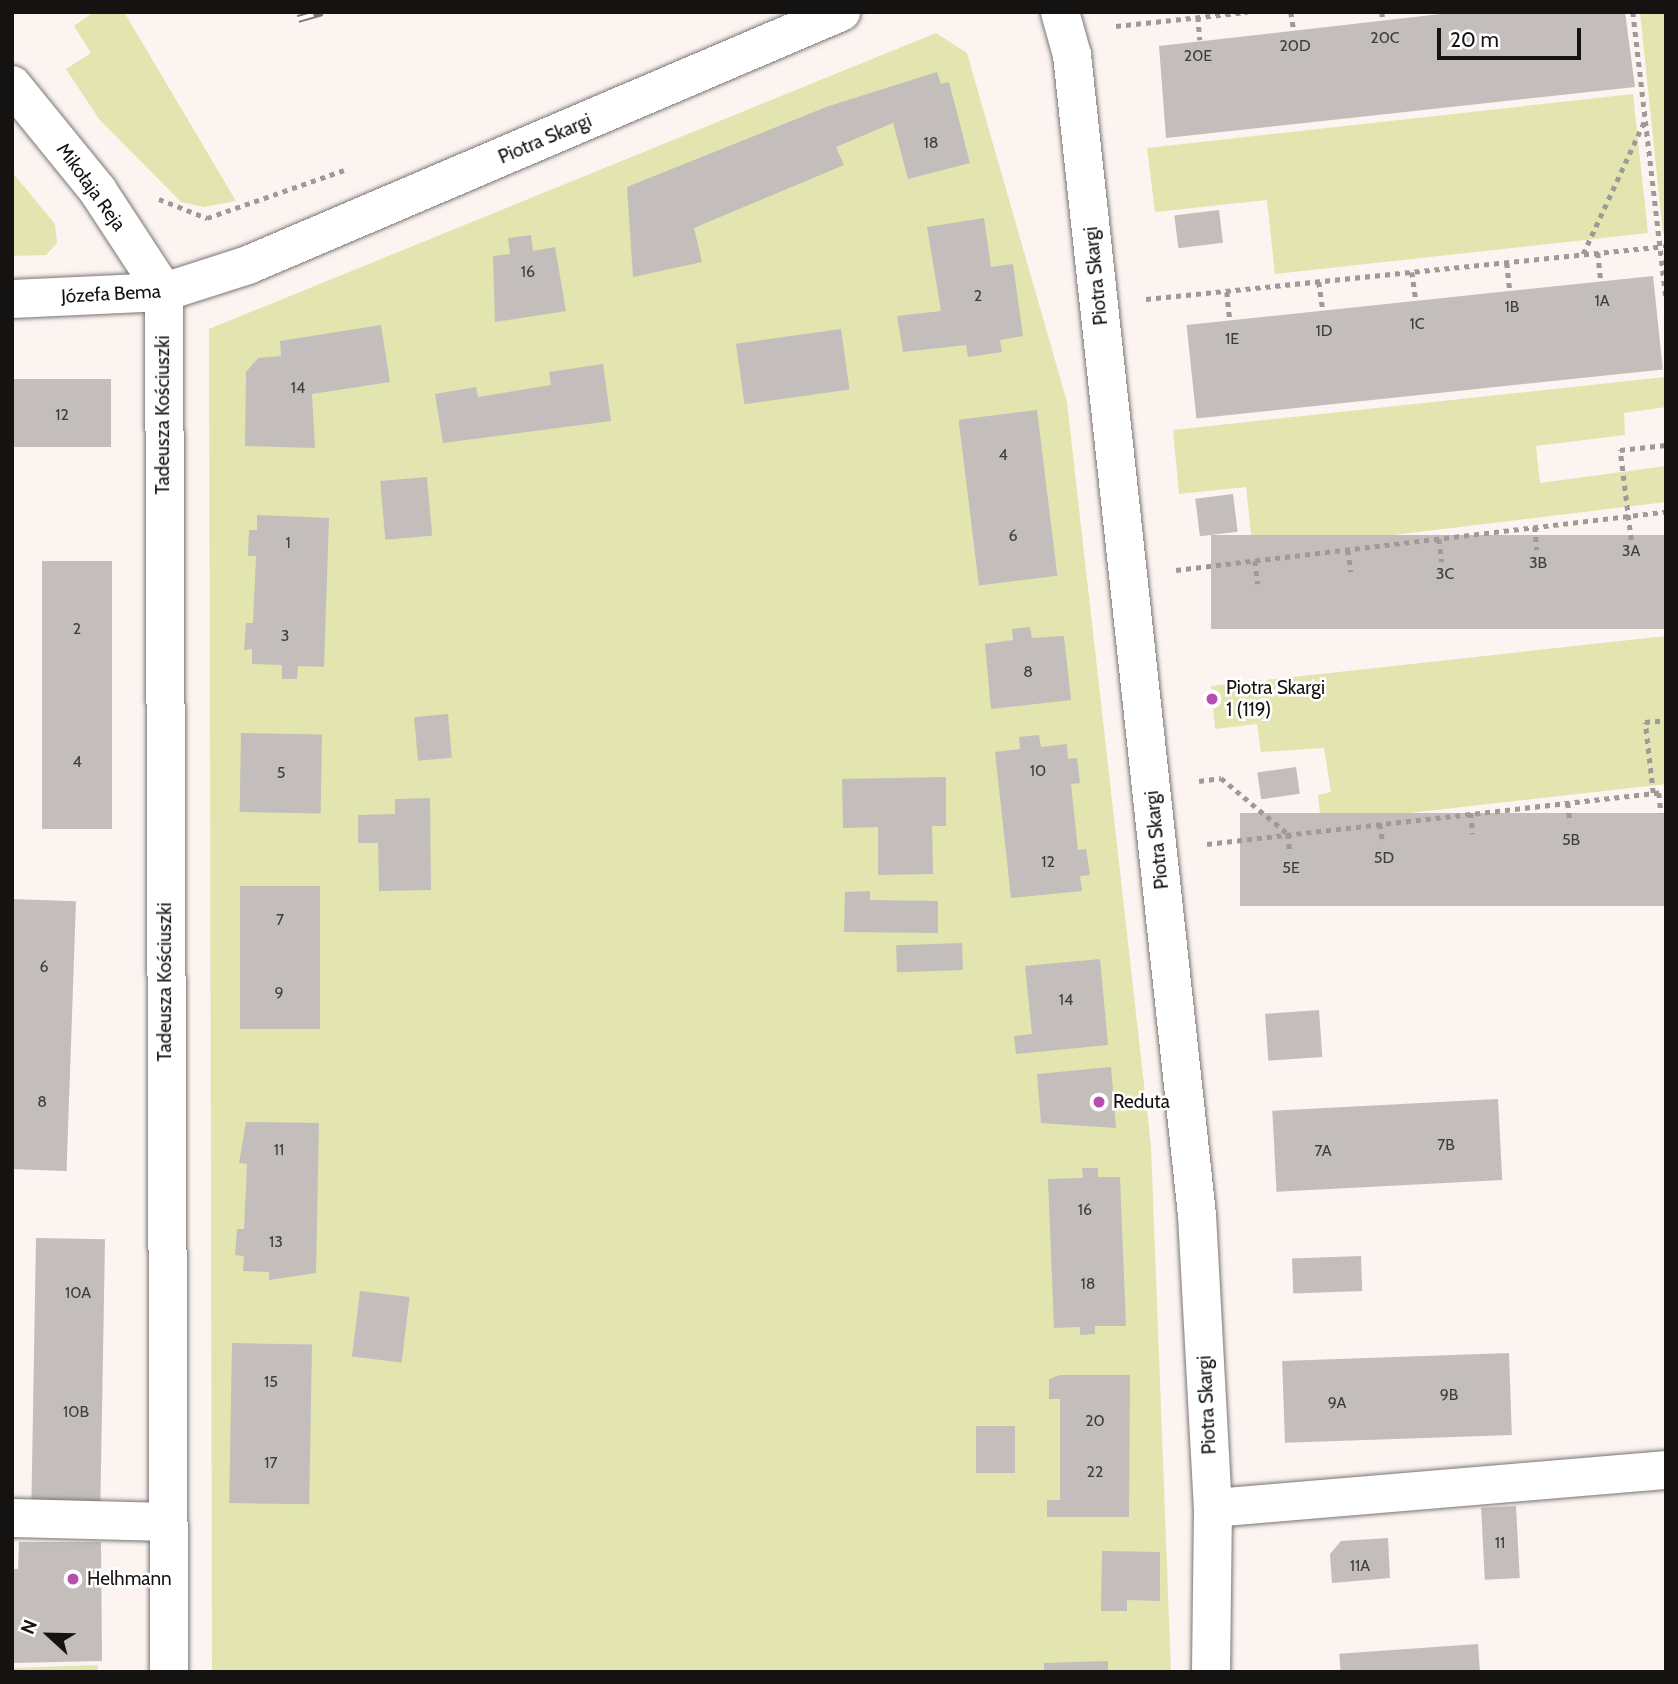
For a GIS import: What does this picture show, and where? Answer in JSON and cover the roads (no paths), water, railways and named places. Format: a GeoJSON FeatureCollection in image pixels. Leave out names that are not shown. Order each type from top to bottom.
{"type":"FeatureCollection","features":[{"type":"Feature","properties":{"kind":"street","name":"Piotra Skargi"},"geometry":{"type":"LineString","coordinates":[[248,265],[841,12]]}},
{"type":"Feature","properties":{"kind":"street","name":"Piotra Skargi"},"geometry":{"type":"LineString","coordinates":[[1060,12],[1073,69],[1197,1215],[1213,1508],[1211,1672]]}},
{"type":"Feature","properties":{"kind":"street","name":"Mikołaja Reja"},"geometry":{"type":"LineString","coordinates":[[12,85],[98,191],[164,292]]}},
{"type":"Feature","properties":{"kind":"street","name":"Józefa Bema"},"geometry":{"type":"LineString","coordinates":[[12,299],[164,292],[248,265]]}},
{"type":"Feature","properties":{"kind":"street","name":"Tadeusza Kościuszki"},"geometry":{"type":"LineString","coordinates":[[164,292],[169,1672]]}},
{"type":"Feature","properties":{"kind":"street"},"geometry":{"type":"LineString","coordinates":[[1213,1508],[1666,1470]]}},
{"type":"Feature","properties":{"kind":"street"},"geometry":{"type":"LineString","coordinates":[[12,1518],[168,1522]]}},
{"type":"Feature","properties":{"kind":"railway"},"geometry":{"type":"LineString","coordinates":[[298,19],[322,12]]}},
{"type":"Feature","properties":{"kind":"place","name":"Piotra Skargi 1 (119)"},"geometry":{"type":"Point","coordinates":[1212,699]}},
{"type":"Feature","properties":{"kind":"place","name":"Reduta"},"geometry":{"type":"Point","coordinates":[1099,1102]}},
{"type":"Feature","properties":{"kind":"place","name":"Helhmann"},"geometry":{"type":"Point","coordinates":[73,1579]}}]}
